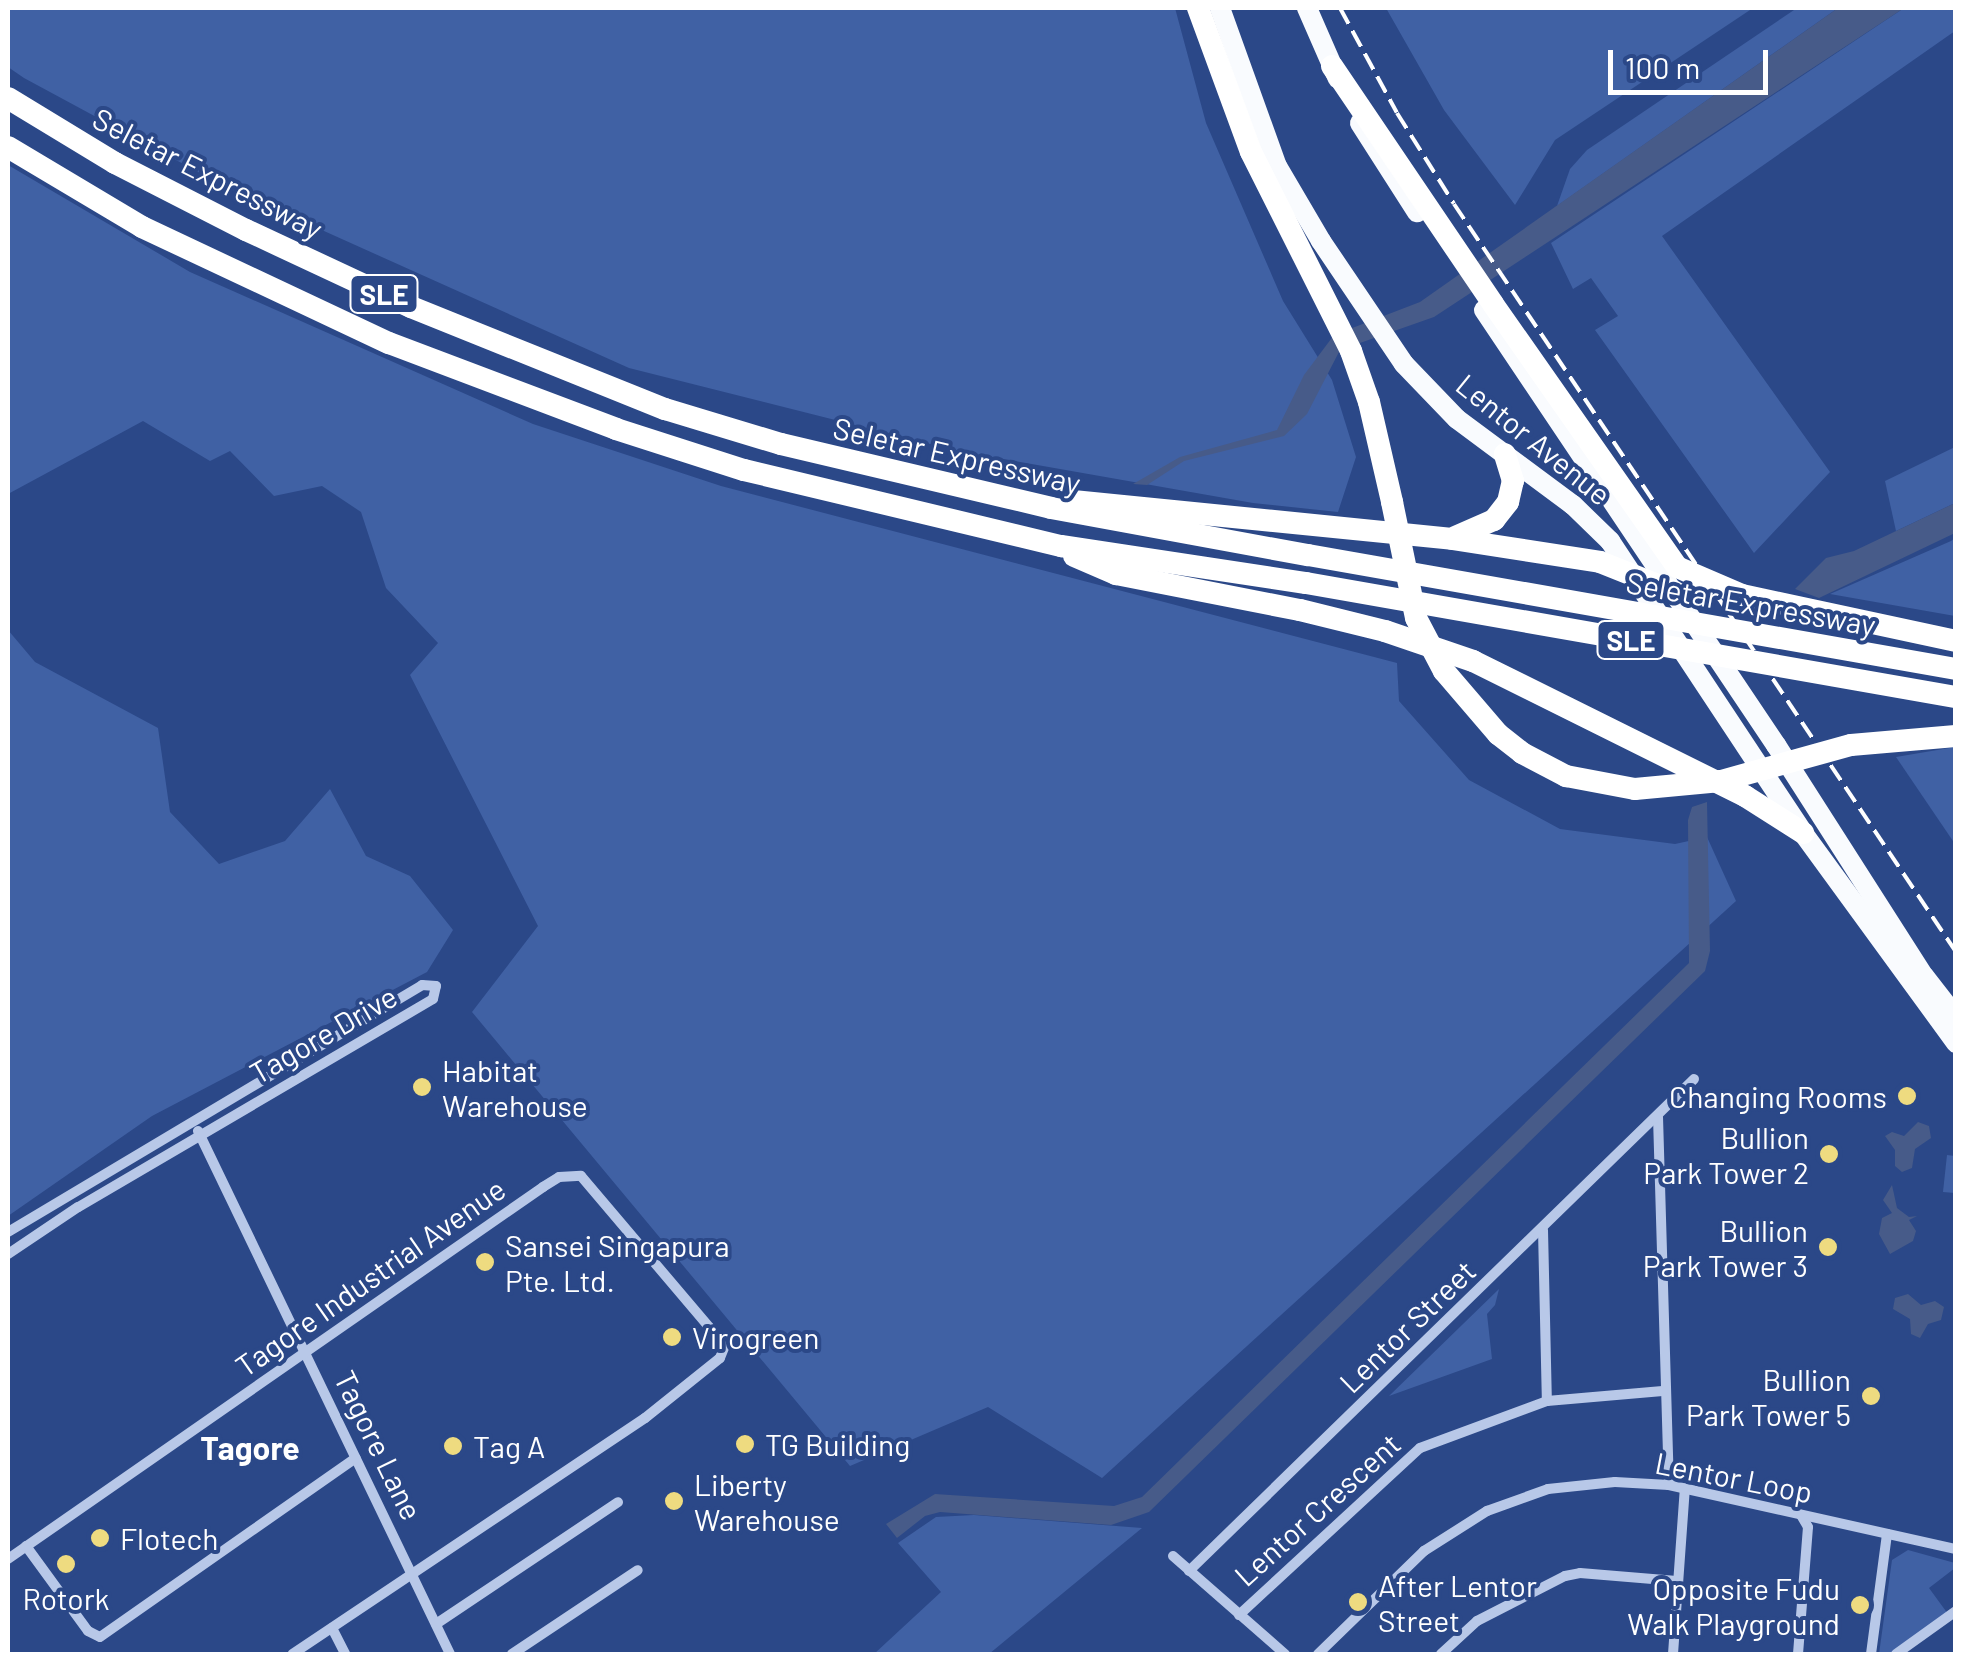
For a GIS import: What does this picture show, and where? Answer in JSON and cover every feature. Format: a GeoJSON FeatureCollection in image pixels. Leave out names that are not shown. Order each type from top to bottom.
{"type":"FeatureCollection","features":[{"type":"Feature","properties":{"kind":"highway"},"geometry":{"type":"LineString","coordinates":[[1198,8],[1251,152],[1336,318],[1362,381],[1416,618],[1444,671],[1488,724],[1546,768],[1586,783],[1635,789],[1721,781],[1851,745],[1956,736]]}},
{"type":"Feature","properties":{"kind":"highway"},"geometry":{"type":"LineString","coordinates":[[1332,66],[1456,260],[1677,568],[1742,596],[1956,642]]}},
{"type":"Feature","properties":{"kind":"highway","name":"Seletar Expressway"},"geometry":{"type":"LineString","coordinates":[[8,98],[115,164],[411,307],[665,409],[781,444],[1051,508],[1956,669]]}},
{"type":"Feature","properties":{"kind":"highway","name":"Seletar Expressway"},"geometry":{"type":"LineString","coordinates":[[8,147],[142,227],[390,343],[744,470],[1060,546],[1306,583],[1956,697]]}},
{"type":"Feature","properties":{"kind":"highway"},"geometry":{"type":"LineString","coordinates":[[1452,539],[1494,520],[1508,502],[1512,481],[1505,454]]}},
{"type":"Feature","properties":{"kind":"highway"},"geometry":{"type":"LineString","coordinates":[[1051,508],[1088,502],[1452,539],[1600,562],[1675,592]]}},
{"type":"Feature","properties":{"kind":"highway"},"geometry":{"type":"LineString","coordinates":[[1060,546],[1082,562],[1116,574],[1300,610],[1473,661],[1745,796],[1803,833]]}},
{"type":"Feature","properties":{"kind":"main road","name":"Lentor Avenue"},"geometry":{"type":"LineString","coordinates":[[1220,8],[1278,166],[1368,312],[1430,393],[1581,512],[1633,573],[1803,833],[1956,1043]]}},
{"type":"Feature","properties":{"kind":"main road"},"geometry":{"type":"LineString","coordinates":[[1307,8],[1332,66]]}},
{"type":"Feature","properties":{"kind":"main road","name":"Lentor Avenue"},"geometry":{"type":"LineString","coordinates":[[1456,260],[1482,306],[1776,745],[1906,949],[1956,1017]]}},
{"type":"Feature","properties":{"kind":"main road"},"geometry":{"type":"LineString","coordinates":[[1756,756],[1776,745]]}},
{"type":"Feature","properties":{"kind":"street","name":"Tagore Drive"},"geometry":{"type":"LineString","coordinates":[[8,1232],[422,984],[436,986],[433,1000],[200,1135],[8,1254]]}},
{"type":"Feature","properties":{"kind":"street","name":"Lentor Street"},"geometry":{"type":"LineString","coordinates":[[1189,1570],[1544,1230],[1694,1079]]}},
{"type":"Feature","properties":{"kind":"street"},"geometry":{"type":"LineString","coordinates":[[1658,1117],[1663,1391],[1669,1485]]}},
{"type":"Feature","properties":{"kind":"street","name":"Tagore Lane"},"geometry":{"type":"LineString","coordinates":[[192,1121],[450,1654]]}},
{"type":"Feature","properties":{"kind":"street","name":"Tagore Industrial Avenue"},"geometry":{"type":"LineString","coordinates":[[8,1558],[543,1187],[572,1174],[580,1176],[724,1348]]}},
{"type":"Feature","properties":{"kind":"street"},"geometry":{"type":"LineString","coordinates":[[1544,1230],[1547,1401]]}},
{"type":"Feature","properties":{"kind":"street","name":"Tagore Lane"},"geometry":{"type":"LineString","coordinates":[[294,1654],[645,1418],[711,1369],[724,1348]]}},
{"type":"Feature","properties":{"kind":"street","name":"Lentor Crescent"},"geometry":{"type":"LineString","coordinates":[[1239,1614],[1416,1451],[1547,1401],[1663,1391]]}},
{"type":"Feature","properties":{"kind":"street"},"geometry":{"type":"LineString","coordinates":[[26,1546],[88,1631],[100,1637],[356,1458]]}},
{"type":"Feature","properties":{"kind":"street","name":"Lentor Loop"},"geometry":{"type":"LineString","coordinates":[[1318,1654],[1424,1552],[1487,1511],[1548,1489],[1615,1482],[1669,1485],[1801,1514],[1812,1523],[1956,1548]]}},
{"type":"Feature","properties":{"kind":"street"},"geometry":{"type":"LineString","coordinates":[[1673,1654],[1686,1488]]}},
{"type":"Feature","properties":{"kind":"street"},"geometry":{"type":"LineString","coordinates":[[436,1624],[618,1502]]}},
{"type":"Feature","properties":{"kind":"street"},"geometry":{"type":"LineString","coordinates":[[1798,1654],[1812,1523]]}},
{"type":"Feature","properties":{"kind":"street"},"geometry":{"type":"LineString","coordinates":[[1871,1654],[1886,1534]]}},
{"type":"Feature","properties":{"kind":"street"},"geometry":{"type":"LineString","coordinates":[[1173,1556],[1285,1654]]}},
{"type":"Feature","properties":{"kind":"street"},"geometry":{"type":"LineString","coordinates":[[512,1654],[638,1570]]}},
{"type":"Feature","properties":{"kind":"street"},"geometry":{"type":"LineString","coordinates":[[1441,1654],[1477,1621],[1565,1576],[1580,1573],[1677,1581]]}},
{"type":"Feature","properties":{"kind":"street"},"geometry":{"type":"LineString","coordinates":[[1896,1654],[1956,1611]]}},
{"type":"Feature","properties":{"kind":"street"},"geometry":{"type":"LineString","coordinates":[[332,1628],[345,1654]]}},
{"type":"Feature","properties":{"kind":"shaded area"},"geometry":{"type":"Polygon","coordinates":[[[8,8],[1175,8],[1206,123],[1283,301],[1332,380],[1356,457],[1338,512],[1253,503],[958,451],[629,368],[226,187],[24,78],[8,67],[8,8]]]}},
{"type":"Feature","properties":{"kind":"shaded area"},"geometry":{"type":"Polygon","coordinates":[[[1386,8],[1753,8],[1555,140],[1515,205],[1444,110],[1386,8]]]}},
{"type":"Feature","properties":{"kind":"shaded area"},"geometry":{"type":"Polygon","coordinates":[[[1797,8],[1838,8],[1557,206],[1570,169],[1587,150],[1797,8]]]}},
{"type":"Feature","properties":{"kind":"shaded area"},"geometry":{"type":"Polygon","coordinates":[[[1838,8],[1904,8],[1434,317],[1340,350],[1307,414],[1284,436],[1184,461],[1147,485],[1133,484],[1180,457],[1277,430],[1304,375],[1334,335],[1420,302],[1838,8]]]}},
{"type":"Feature","properties":{"kind":"shaded area"},"geometry":{"type":"Polygon","coordinates":[[[1904,8],[1955,8],[1955,31],[1662,236],[1830,472],[1754,553],[1595,330],[1618,316],[1591,278],[1573,289],[1551,243],[1904,8]]]}},
{"type":"Feature","properties":{"kind":"shaded area"},"geometry":{"type":"Polygon","coordinates":[[[8,165],[190,272],[533,424],[721,486],[1397,663],[1399,701],[1469,780],[1560,829],[1675,844],[1707,837],[1736,901],[1102,1478],[988,1407],[850,1466],[472,1012],[538,926],[410,675],[438,643],[386,588],[361,512],[322,486],[274,496],[230,451],[210,461],[143,421],[8,494],[8,165]]]}},
{"type":"Feature","properties":{"kind":"shaded area"},"geometry":{"type":"Polygon","coordinates":[[[1955,447],[1955,503],[1896,531],[1885,481],[1955,447]]]}},
{"type":"Feature","properties":{"kind":"shaded area"},"geometry":{"type":"Polygon","coordinates":[[[1955,503],[1955,533],[1819,598],[1795,589],[1826,558],[1854,551],[1955,503]]]}},
{"type":"Feature","properties":{"kind":"shaded area"},"geometry":{"type":"Polygon","coordinates":[[[1955,538],[1955,616],[1830,594],[1951,541],[1955,538]]]}},
{"type":"Feature","properties":{"kind":"shaded area"},"geometry":{"type":"Polygon","coordinates":[[[8,630],[35,662],[158,728],[170,812],[219,864],[285,841],[330,789],[366,856],[410,876],[453,930],[427,972],[152,1116],[8,1216],[8,630]]]}},
{"type":"Feature","properties":{"kind":"shaded area"},"geometry":{"type":"Polygon","coordinates":[[[1955,747],[1955,844],[1896,757],[1955,747]]]}},
{"type":"Feature","properties":{"kind":"shaded area"},"geometry":{"type":"Polygon","coordinates":[[[1707,802],[1710,951],[1705,971],[1149,1512],[1111,1525],[940,1512],[925,1516],[897,1538],[886,1524],[935,1494],[1114,1506],[1142,1497],[1689,963],[1688,820],[1692,807],[1707,802]]]}},
{"type":"Feature","properties":{"kind":"shaded area"},"geometry":{"type":"Polygon","coordinates":[[[1918,1122],[1929,1126],[1931,1138],[1915,1149],[1912,1168],[1902,1172],[1895,1166],[1895,1150],[1885,1136],[1892,1132],[1904,1136],[1918,1122]]]}},
{"type":"Feature","properties":{"kind":"shaded area"},"geometry":{"type":"Polygon","coordinates":[[[1947,1155],[1955,1156],[1955,1193],[1943,1192],[1947,1155]]]}},
{"type":"Feature","properties":{"kind":"shaded area"},"geometry":{"type":"Polygon","coordinates":[[[1892,1185],[1897,1208],[1909,1217],[1917,1216],[1909,1220],[1916,1231],[1913,1241],[1890,1254],[1879,1234],[1882,1218],[1892,1213],[1883,1200],[1892,1185]]]}},
{"type":"Feature","properties":{"kind":"shaded area"},"geometry":{"type":"Polygon","coordinates":[[[1499,1289],[1495,1305],[1487,1314],[1492,1359],[1389,1396],[1499,1289]]]}},
{"type":"Feature","properties":{"kind":"shaded area"},"geometry":{"type":"Polygon","coordinates":[[[1908,1294],[1921,1305],[1935,1301],[1944,1307],[1941,1320],[1928,1324],[1920,1338],[1911,1334],[1910,1319],[1893,1309],[1895,1298],[1908,1294]]]}},
{"type":"Feature","properties":{"kind":"shaded area"},"geometry":{"type":"Polygon","coordinates":[[[974,1515],[1142,1528],[989,1654],[874,1654],[941,1592],[898,1543],[936,1517],[974,1515]]]}},
{"type":"Feature","properties":{"kind":"shaded area"},"geometry":{"type":"Polygon","coordinates":[[[1908,1550],[1955,1563],[1955,1568],[1929,1588],[1948,1614],[1894,1654],[1879,1654],[1892,1560],[1908,1550]]]}},
{"type":"Feature","properties":{"kind":"railway"},"geometry":{"type":"LineString","coordinates":[[1340,8],[1397,113],[1454,204],[1956,952]]}},
{"type":"Feature","properties":{"kind":"place","name":"Habitat Warehouse"},"geometry":{"type":"Point","coordinates":[422,1087]}},
{"type":"Feature","properties":{"kind":"place","name":"Changing Rooms"},"geometry":{"type":"Point","coordinates":[1907,1096]}},
{"type":"Feature","properties":{"kind":"place","name":"Bullion Park Tower 2"},"geometry":{"type":"Point","coordinates":[1829,1154]}},
{"type":"Feature","properties":{"kind":"place","name":"Bullion Park Tower 3"},"geometry":{"type":"Point","coordinates":[1828,1247]}},
{"type":"Feature","properties":{"kind":"place","name":"Sansei Singapura Pte. Ltd."},"geometry":{"type":"Point","coordinates":[485,1262]}},
{"type":"Feature","properties":{"kind":"place","name":"Virogreen"},"geometry":{"type":"Point","coordinates":[672,1337]}},
{"type":"Feature","properties":{"kind":"place","name":"Bullion Park Tower 5"},"geometry":{"type":"Point","coordinates":[1871,1396]}},
{"type":"Feature","properties":{"kind":"place","name":"TG Building"},"geometry":{"type":"Point","coordinates":[745,1444]}},
{"type":"Feature","properties":{"kind":"place","name":"Tag A"},"geometry":{"type":"Point","coordinates":[453,1446]}},
{"type":"Feature","properties":{"kind":"place","name":"Liberty Warehouse"},"geometry":{"type":"Point","coordinates":[674,1501]}},
{"type":"Feature","properties":{"kind":"place","name":"Flotech"},"geometry":{"type":"Point","coordinates":[100,1538]}},
{"type":"Feature","properties":{"kind":"place","name":"Rotork"},"geometry":{"type":"Point","coordinates":[66,1564]}},
{"type":"Feature","properties":{"kind":"place","name":"After Lentor Street"},"geometry":{"type":"Point","coordinates":[1358,1602]}},
{"type":"Feature","properties":{"kind":"place","name":"Opposite Fudu Walk Playground"},"geometry":{"type":"Point","coordinates":[1860,1605]}},
{"type":"Feature","properties":{"kind":"district","name":"Tagore"},"geometry":{"type":"Point","coordinates":[250,1447]}}]}
